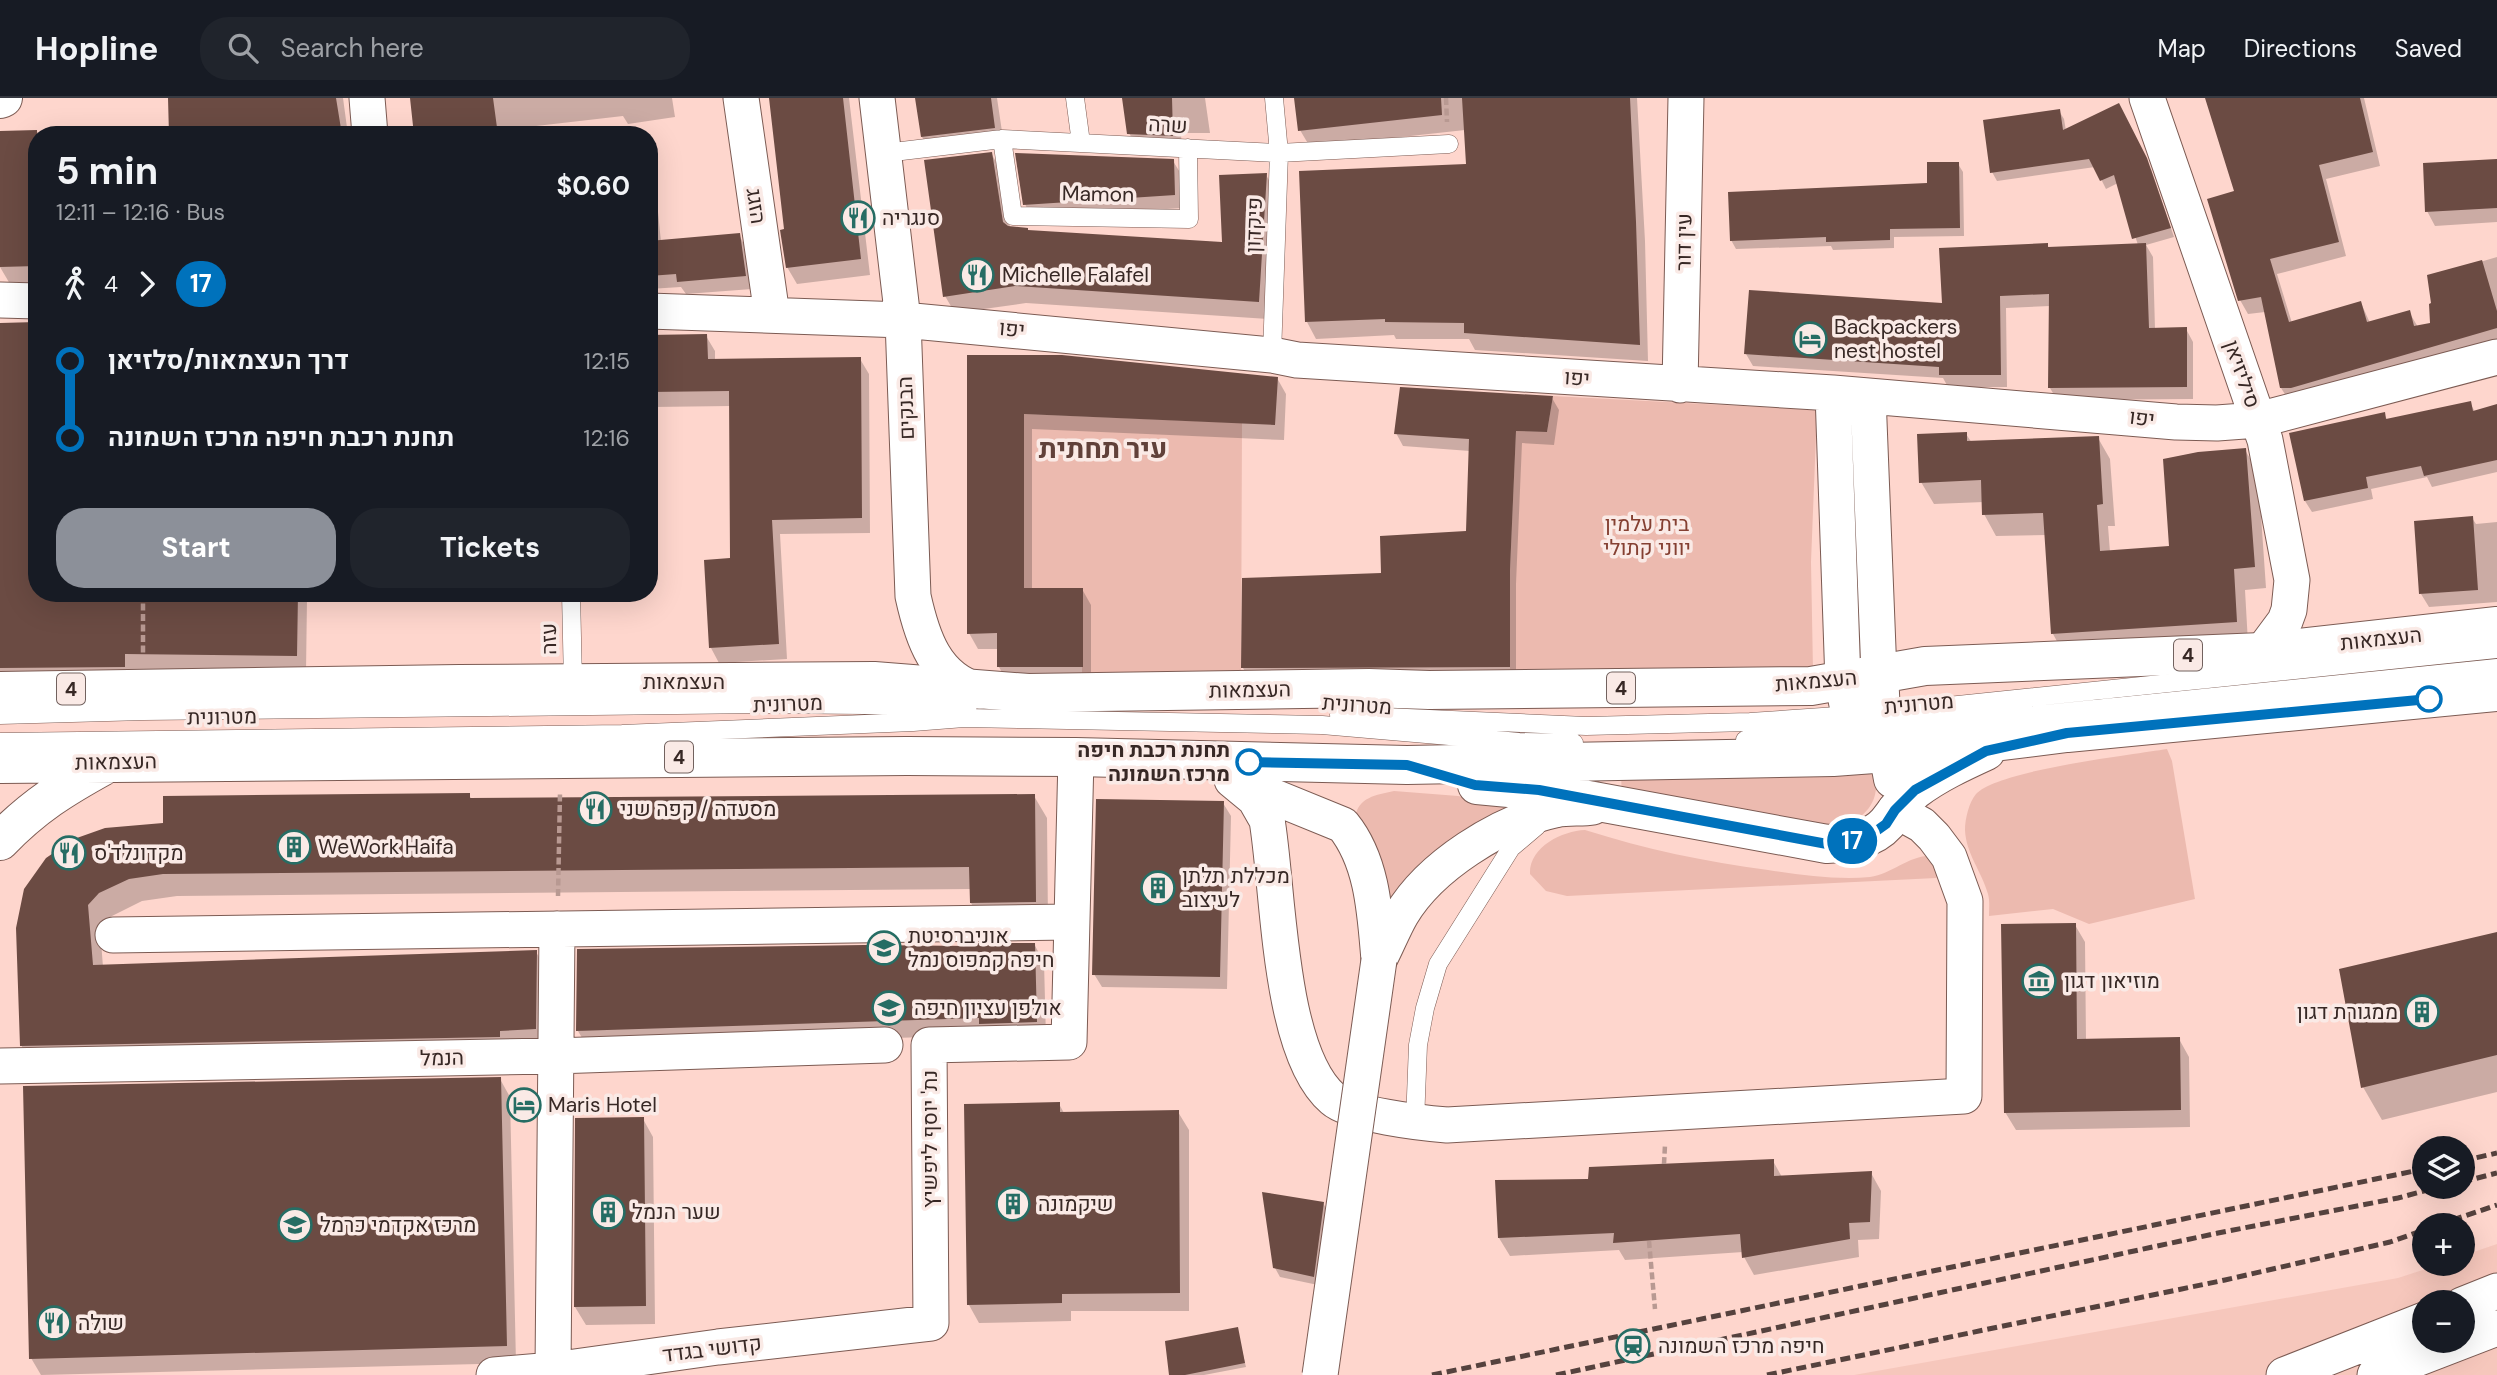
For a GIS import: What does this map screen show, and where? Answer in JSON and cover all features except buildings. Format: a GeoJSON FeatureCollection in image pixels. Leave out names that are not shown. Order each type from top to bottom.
{"type":"FeatureCollection","features":[{"type":"Feature","properties":{"kind":"highway","name":"העצמאות"},"geometry":{"type":"LineString","coordinates":[[0,764],[561,758],[1076,757],[1407,765],[1833,757],[1868,714],[1948,665],[2262,652],[2497,626]]}},
{"type":"Feature","properties":{"kind":"highway","name":"העצמאות"},"geometry":{"type":"LineString","coordinates":[[0,691],[874,681],[1027,693],[1811,686],[1868,714],[2067,733],[2497,692]]}},
{"type":"Feature","properties":{"kind":"highway"},"geometry":{"type":"LineString","coordinates":[[1868,714],[1893,778],[1895,810]]}},
{"type":"Feature","properties":{"kind":"highway"},"geometry":{"type":"LineString","coordinates":[[1407,765],[1475,785],[1539,790],[1827,844],[1865,839],[1886,824],[1895,810],[1915,790],[1986,751],[2067,733]]}},
{"type":"Feature","properties":{"kind":"highway"},"geometry":{"type":"LineString","coordinates":[[0,841],[55,792],[110,762]]}},
{"type":"Feature","properties":{"kind":"street"},"geometry":{"type":"LineString","coordinates":[[367,98],[369,126]]}},
{"type":"Feature","properties":{"kind":"street","name":"הזגג"},"geometry":{"type":"LineString","coordinates":[[741,98],[772,315]]}},
{"type":"Feature","properties":{"kind":"street","name":"הבנקים"},"geometry":{"type":"LineString","coordinates":[[877,98],[903,320],[913,596],[918,622],[928,647],[952,679],[964,687],[980,691]]}},
{"type":"Feature","properties":{"kind":"street","name":"עין דור"},"geometry":{"type":"LineString","coordinates":[[1680,385],[1686,98]]}},
{"type":"Feature","properties":{"kind":"street","name":"סיליזיאן"},"geometry":{"type":"LineString","coordinates":[[2147,98],[2258,419],[2271,467],[2291,580],[2289,610],[2285,621],[2262,652]]}},
{"type":"Feature","properties":{"kind":"street"},"geometry":{"type":"LineString","coordinates":[[0,300],[28,301]]}},
{"type":"Feature","properties":{"kind":"street","name":"יפו"},"geometry":{"type":"LineString","coordinates":[[658,311],[903,320],[1272,355],[1297,360],[1832,393],[2176,422],[2217,423],[2258,419],[2497,357]]}},
{"type":"Feature","properties":{"kind":"street"},"geometry":{"type":"LineString","coordinates":[[1832,393],[1868,714]]}},
{"type":"Feature","properties":{"kind":"street"},"geometry":{"type":"LineString","coordinates":[[1868,396],[1868,714]]}},
{"type":"Feature","properties":{"kind":"street","name":"נת' יוסף ליפשיץ"},"geometry":{"type":"LineString","coordinates":[[931,1322],[929,1045],[1069,1042],[1076,757]]}},
{"type":"Feature","properties":{"kind":"street"},"geometry":{"type":"LineString","coordinates":[[1193,760],[1232,780],[1343,825],[1354,839],[1364,861],[1379,960],[1320,1375]]}},
{"type":"Feature","properties":{"kind":"street"},"geometry":{"type":"LineString","coordinates":[[1232,780],[1255,799],[1266,820],[1291,1008],[1303,1051],[1317,1079],[1334,1100],[1366,1113],[1415,1122],[1484,1124],[1964,1096],[1965,901],[1949,857],[1934,837],[1922,825],[1895,810]]}},
{"type":"Feature","properties":{"kind":"street"},"geometry":{"type":"LineString","coordinates":[[1379,960],[1401,915],[1437,873],[1462,853],[1528,817],[1558,809],[1614,805]]}},
{"type":"Feature","properties":{"kind":"street"},"geometry":{"type":"LineString","coordinates":[[113,935],[1070,922]]}},
{"type":"Feature","properties":{"kind":"street"},"geometry":{"type":"LineString","coordinates":[[553,1370],[557,929]]}},
{"type":"Feature","properties":{"kind":"street","name":"הנמל"},"geometry":{"type":"LineString","coordinates":[[0,1066],[555,1056],[885,1045]]}},
{"type":"Feature","properties":{"kind":"street"},"geometry":{"type":"LineString","coordinates":[[2475,1300],[2497,1292]]}},
{"type":"Feature","properties":{"kind":"street","name":"קדושי בגדד"},"geometry":{"type":"LineString","coordinates":[[494,1375],[553,1370],[931,1322]]}},
{"type":"Feature","properties":{"kind":"street"},"geometry":{"type":"LineString","coordinates":[[2284,1375],[2412,1325]]}},
{"type":"Feature","properties":{"kind":"street"},"geometry":{"type":"LineString","coordinates":[[2375,1375],[2497,1328]]}},
{"type":"Feature","properties":{"kind":"lane"},"geometry":{"type":"LineString","coordinates":[[1075,98],[1081,143]]}},
{"type":"Feature","properties":{"kind":"lane","name":"פיקדון"},"geometry":{"type":"LineString","coordinates":[[1272,355],[1279,153],[1274,98]]}},
{"type":"Feature","properties":{"kind":"lane","name":"שרה"},"geometry":{"type":"LineString","coordinates":[[885,152],[1002,139],[1279,153],[1449,144]]}},
{"type":"Feature","properties":{"kind":"lane","name":"Mamon"},"geometry":{"type":"LineString","coordinates":[[1002,139],[1013,216],[1189,219],[1188,148]]}},
{"type":"Feature","properties":{"kind":"lane","name":"עזה"},"geometry":{"type":"LineString","coordinates":[[570,602],[573,683]]}},
{"type":"Feature","properties":{"kind":"lane","name":"מטרונית"},"geometry":{"type":"LineString","coordinates":[[1721,741],[1868,714],[2497,649]]}},
{"type":"Feature","properties":{"kind":"lane","name":"מטרונית"},"geometry":{"type":"LineString","coordinates":[[0,715],[762,704],[1373,715],[1586,726],[1750,722],[2497,668]]}},
{"type":"Feature","properties":{"kind":"lane","name":"מטרונית"},"geometry":{"type":"LineString","coordinates":[[0,742],[622,734],[964,718],[1322,725],[1519,742],[1617,743]]}},
{"type":"Feature","properties":{"kind":"lane"},"geometry":{"type":"LineString","coordinates":[[1668,743],[1694,742]]}},
{"type":"Feature","properties":{"kind":"lane"},"geometry":{"type":"LineString","coordinates":[[1415,1122],[1418,1045],[1438,964],[1511,848],[1558,809]]}},
{"type":"Feature","properties":{"kind":"path"},"geometry":{"type":"LineString","coordinates":[[143,602],[143,689]]}},
{"type":"Feature","properties":{"kind":"path"},"geometry":{"type":"LineString","coordinates":[[557,929],[561,758]]}},
{"type":"Feature","properties":{"kind":"path"},"geometry":{"type":"LineString","coordinates":[[1649,1241],[1655,1310]]}},
{"type":"Feature","properties":{"kind":"shaded area"},"geometry":{"type":"Polygon","coordinates":[[[2497,1244],[2497,1375],[1854,1375],[2412,1273],[2412,1276],[2475,1276],[2475,1252],[2497,1244]]]}},
{"type":"Feature","properties":{"kind":"green space","name":"בית עלמין יווני קתולי"},"geometry":{"type":"Polygon","coordinates":[[[1553,396],[1817,410],[1811,562],[1813,671],[1510,671],[1510,570],[1516,431],[1547,432],[1553,396]]]}},
{"type":"Feature","properties":{"kind":"green space"},"geometry":{"type":"Polygon","coordinates":[[[1024,414],[1242,423],[1241,682],[1082,680],[1082,588],[1024,588],[1024,414]]]}},
{"type":"Feature","properties":{"kind":"green space"},"geometry":{"type":"Polygon","coordinates":[[[2167,749],[2172,761],[2195,899],[2089,924],[2053,909],[1989,916],[1988,894],[1968,847],[1965,830],[1971,801],[1976,794],[1989,785],[2037,771],[2167,749]]]}},
{"type":"Feature","properties":{"kind":"green space"},"geometry":{"type":"Polygon","coordinates":[[[1875,763],[1876,789],[1870,807],[1856,820],[1833,832],[1622,799],[1621,774],[1875,763]]]}},
{"type":"Feature","properties":{"kind":"green space"},"geometry":{"type":"Polygon","coordinates":[[[1394,791],[1458,796],[1506,805],[1506,810],[1394,896],[1388,896],[1355,818],[1364,801],[1394,791]]]}},
{"type":"Feature","properties":{"kind":"green space"},"geometry":{"type":"Polygon","coordinates":[[[1585,830],[1699,859],[1806,875],[1870,877],[1926,856],[1935,856],[1942,872],[1936,878],[1567,896],[1546,891],[1530,874],[1535,856],[1541,848],[1557,837],[1585,830]]]}},
{"type":"Feature","properties":{"kind":"railway"},"geometry":{"type":"LineString","coordinates":[[2475,1158],[2497,1153]]}},
{"type":"Feature","properties":{"kind":"railway"},"geometry":{"type":"LineString","coordinates":[[1432,1375],[2412,1171]]}},
{"type":"Feature","properties":{"kind":"railway"},"geometry":{"type":"LineString","coordinates":[[2475,1179],[2497,1173]]}},
{"type":"Feature","properties":{"kind":"railway"},"geometry":{"type":"LineString","coordinates":[[1556,1375],[2218,1233],[2412,1194]]}},
{"type":"Feature","properties":{"kind":"railway"},"geometry":{"type":"LineString","coordinates":[[2473,1213],[2497,1205]]}},
{"type":"Feature","properties":{"kind":"railway"},"geometry":{"type":"LineString","coordinates":[[1767,1375],[2225,1280],[2390,1242],[2412,1234]]}},
{"type":"Feature","properties":{"kind":"bus line","name":"17"},"geometry":{"type":"LineString","coordinates":[[1249,762],[1407,765],[1475,785],[1539,790],[1827,844],[1846,843],[1865,839],[1886,824],[1895,810],[1915,790],[1986,751],[2067,733],[2429,699]]}},
{"type":"Feature","properties":{"kind":"place","name":"סנגריה"},"geometry":{"type":"Point","coordinates":[858,218]}},
{"type":"Feature","properties":{"kind":"place","name":"Michelle Falafel"},"geometry":{"type":"Point","coordinates":[977,275]}},
{"type":"Feature","properties":{"kind":"place","name":"Backpackers nest hostel"},"geometry":{"type":"Point","coordinates":[1810,339]}},
{"type":"Feature","properties":{"kind":"place","name":"תחנת רכבת חיפה מרכז השמונה"},"geometry":{"type":"Point","coordinates":[1249,762]}},
{"type":"Feature","properties":{"kind":"place","name":"מסעדה / קפה שני"},"geometry":{"type":"Point","coordinates":[595,809]}},
{"type":"Feature","properties":{"kind":"place","name":"WeWork Haifa"},"geometry":{"type":"Point","coordinates":[294,847]}},
{"type":"Feature","properties":{"kind":"place","name":"מקדונלד'ס"},"geometry":{"type":"Point","coordinates":[69,853]}},
{"type":"Feature","properties":{"kind":"place","name":"מכללת תלתן לעיצוב"},"geometry":{"type":"Point","coordinates":[1158,888]}},
{"type":"Feature","properties":{"kind":"place","name":"אוניברסיטת חיפה קמפוס נמל"},"geometry":{"type":"Point","coordinates":[884,948]}},
{"type":"Feature","properties":{"kind":"place","name":"מוזיאון דגון"},"geometry":{"type":"Point","coordinates":[2039,981]}},
{"type":"Feature","properties":{"kind":"place","name":"אולפן עציון חיפה"},"geometry":{"type":"Point","coordinates":[889,1008]}},
{"type":"Feature","properties":{"kind":"place","name":"ממגורת דגון"},"geometry":{"type":"Point","coordinates":[2422,1012]}},
{"type":"Feature","properties":{"kind":"place","name":"Maris Hotel"},"geometry":{"type":"Point","coordinates":[524,1105]}},
{"type":"Feature","properties":{"kind":"place","name":"שיקמונה"},"geometry":{"type":"Point","coordinates":[1013,1204]}},
{"type":"Feature","properties":{"kind":"place","name":"שער הנמל"},"geometry":{"type":"Point","coordinates":[608,1212]}},
{"type":"Feature","properties":{"kind":"place","name":"מרכז אקדמי כרמל"},"geometry":{"type":"Point","coordinates":[295,1225]}},
{"type":"Feature","properties":{"kind":"place","name":"שולה"},"geometry":{"type":"Point","coordinates":[54,1323]}},
{"type":"Feature","properties":{"kind":"place","name":"חיפה מרכז השמונה"},"geometry":{"type":"Point","coordinates":[1633,1346]}},
{"type":"Feature","properties":{"kind":"district","name":"עיר תחתית"},"geometry":{"type":"Point","coordinates":[1103,448]}}]}
